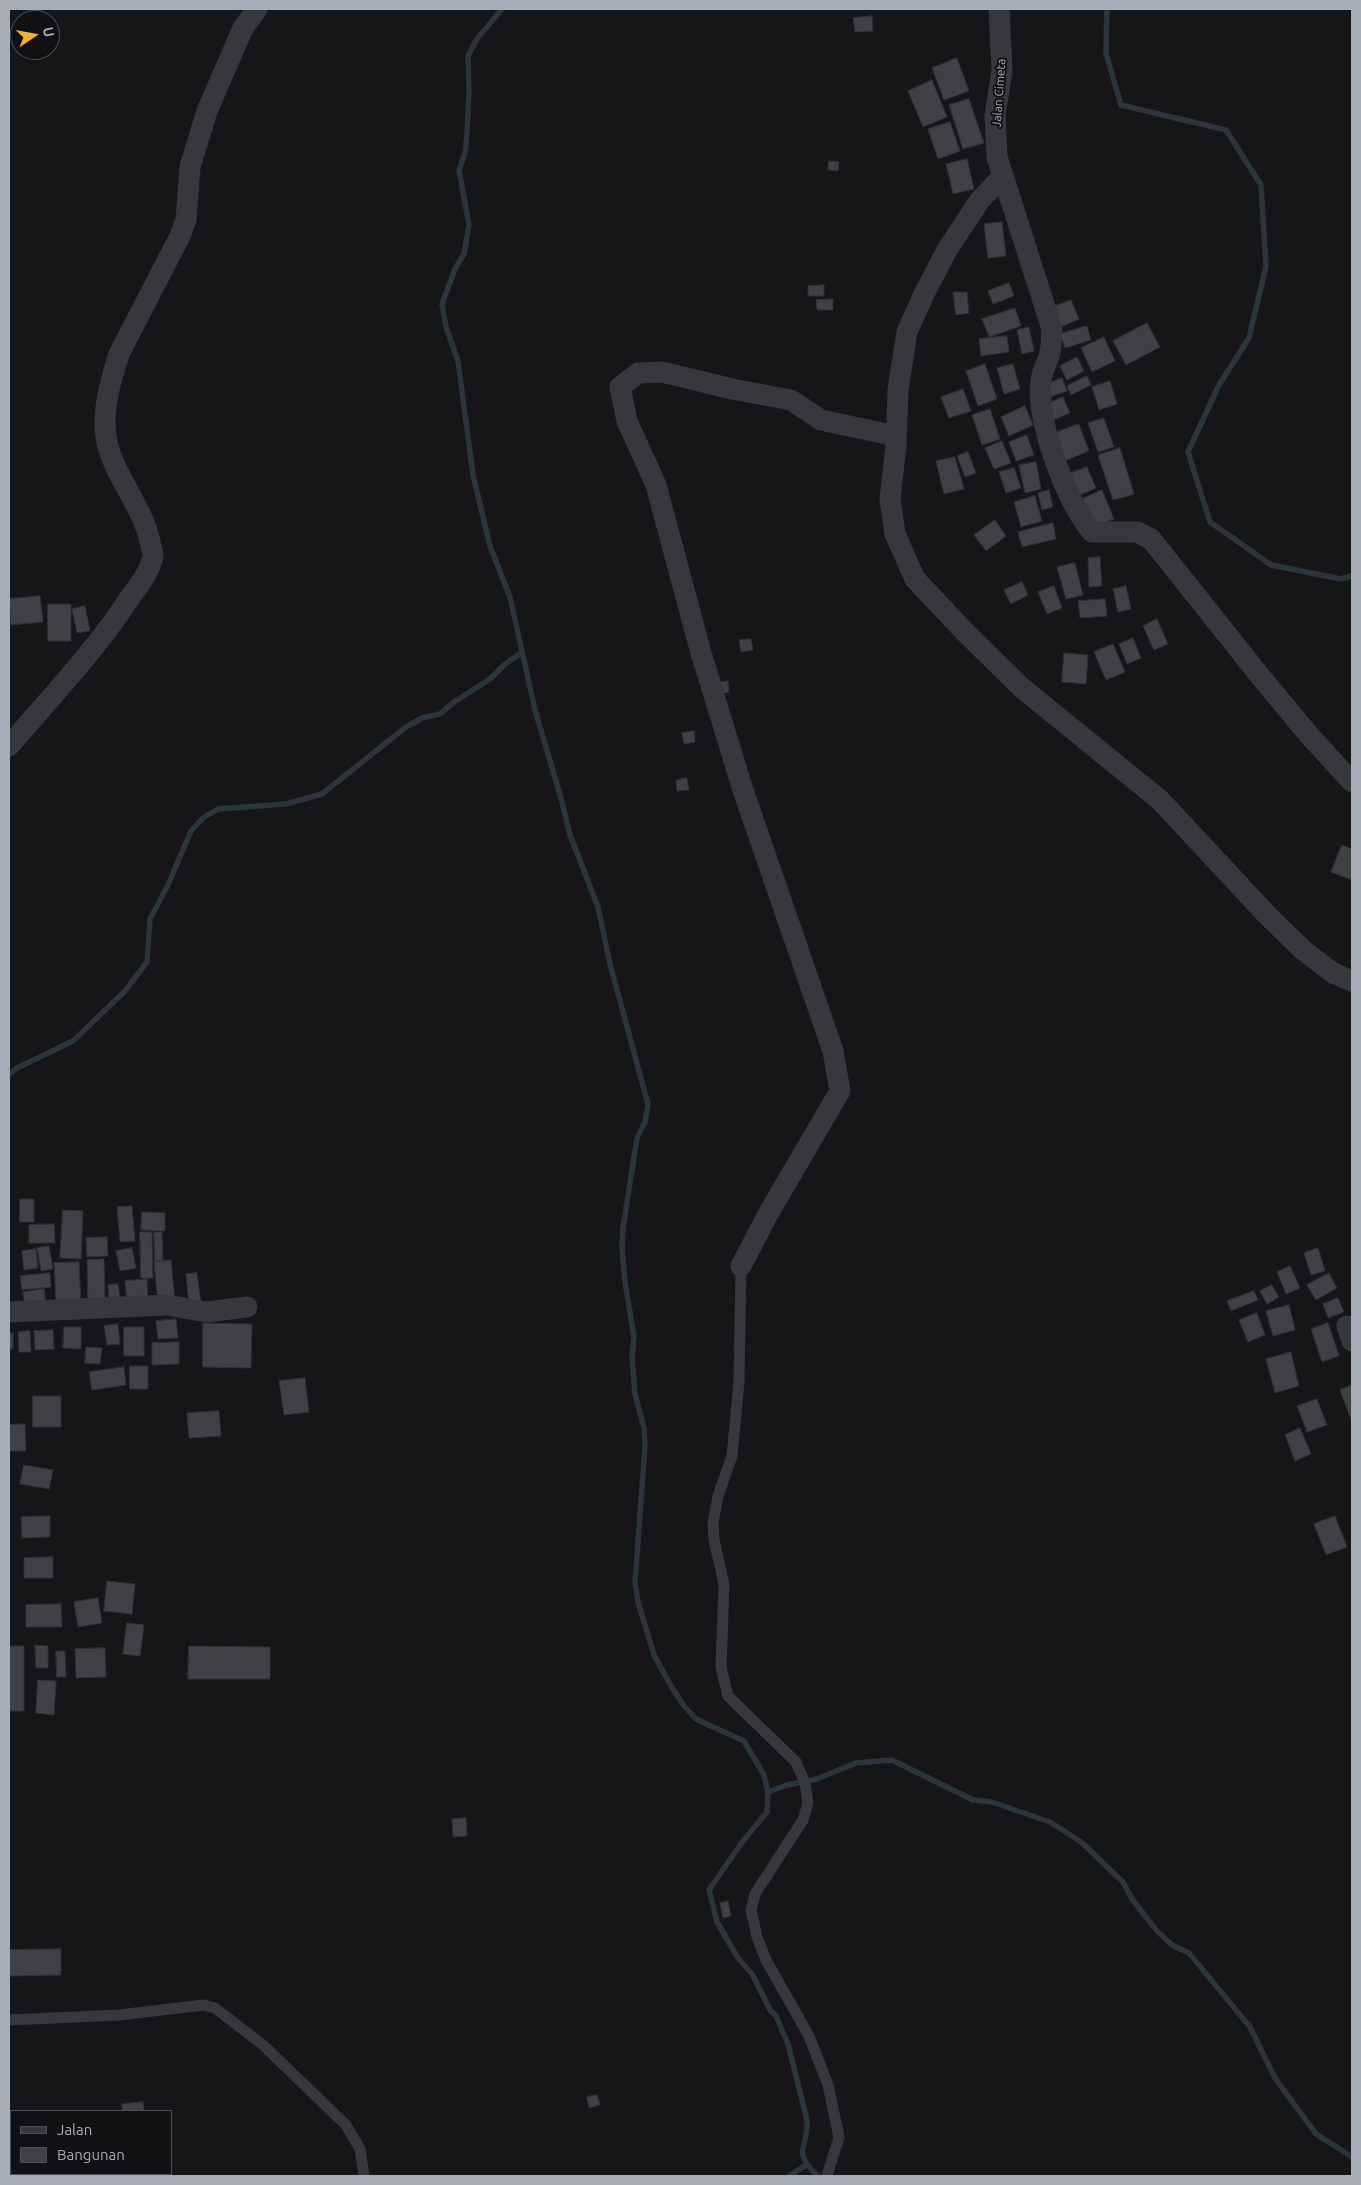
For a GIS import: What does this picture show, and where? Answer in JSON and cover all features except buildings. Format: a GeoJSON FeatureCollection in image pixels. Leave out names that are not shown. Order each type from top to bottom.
{"type":"FeatureCollection","features":[{"type":"Feature","properties":{"kind":"street"},"geometry":{"type":"LineString","coordinates":[[9,746],[112,624],[149,569],[153,554],[149,537],[142,516],[115,464],[106,436],[107,407],[112,375],[119,354],[180,236],[186,220],[190,167],[207,111],[243,28],[257,9]]}},
{"type":"Feature","properties":{"kind":"street","name":"Jalan Cimeta"},"geometry":{"type":"LineString","coordinates":[[999,9],[1002,70],[995,116],[997,157],[1052,329],[1051,350],[1041,380],[1040,400],[1044,423],[1064,482],[1080,517],[1092,532],[1137,532],[1151,539],[1260,676],[1309,735],[1352,782]]}},
{"type":"Feature","properties":{"kind":"street"},"geometry":{"type":"LineString","coordinates":[[1003,176],[980,200],[948,250],[924,294],[907,332],[898,388],[890,499],[895,534],[915,579],[1022,688],[1160,800],[1268,916],[1303,950],[1333,972],[1352,981]]}},
{"type":"Feature","properties":{"kind":"street"},"geometry":{"type":"LineString","coordinates":[[741,1266],[772,1206],[840,1092],[833,1051],[744,790],[701,653],[656,486],[627,420],[620,387],[638,373],[662,372],[732,389],[791,400],[821,420],[896,436]]}},
{"type":"Feature","properties":{"kind":"street"},"geometry":{"type":"LineString","coordinates":[[9,1312],[167,1305],[206,1312],[247,1307]]}},
{"type":"Feature","properties":{"kind":"lane"},"geometry":{"type":"LineString","coordinates":[[741,1266],[739,1382],[732,1456],[718,1496],[713,1523],[714,1540],[724,1584],[721,1667],[728,1696],[796,1762],[805,1783],[808,1803],[803,1820],[755,1894],[751,1910],[757,1937],[766,1960],[809,2036],[828,2086],[839,2137],[827,2176]]}},
{"type":"Feature","properties":{"kind":"lane"},"geometry":{"type":"LineString","coordinates":[[9,2020],[120,2015],[204,2005],[215,2008],[264,2045],[346,2125],[360,2149],[364,2176]]}},
{"type":"Feature","properties":{"kind":"waterway"},"geometry":{"type":"LineString","coordinates":[[502,9],[477,39],[468,56],[467,133],[465,153],[459,170],[469,225],[464,254],[455,269],[442,304],[446,327],[458,361],[473,475],[490,546],[510,597],[535,710],[570,835],[598,907],[610,964],[648,1104],[645,1122],[637,1138],[623,1228],[622,1248],[625,1282],[634,1337],[632,1356],[635,1394],[644,1428],[645,1446],[635,1582],[638,1602],[654,1655],[684,1706],[696,1719],[744,1741],[764,1775],[768,1792],[767,1812],[743,1841],[709,1890],[717,1922],[738,1958],[752,1974],[770,2010],[776,2016],[788,2044],[807,2120],[803,2155],[818,2176]]}},
{"type":"Feature","properties":{"kind":"waterway"},"geometry":{"type":"LineString","coordinates":[[1107,9],[1106,53],[1121,105],[1226,130],[1261,185],[1266,266],[1249,338],[1219,385],[1188,452],[1210,522],[1271,565],[1341,579],[1352,576]]}},
{"type":"Feature","properties":{"kind":"waterway"},"geometry":{"type":"LineString","coordinates":[[9,1074],[17,1068],[73,1041],[125,991],[147,962],[150,919],[168,885],[191,831],[203,818],[218,809],[286,804],[322,794],[406,727],[422,718],[440,714],[454,702],[490,679],[505,664],[522,652]]}},
{"type":"Feature","properties":{"kind":"waterway"},"geometry":{"type":"LineString","coordinates":[[768,1792],[787,1785],[817,1779],[856,1763],[892,1760],[973,1800],[992,1802],[1050,1822],[1081,1842],[1123,1882],[1132,1899],[1157,1931],[1172,1945],[1189,1953],[1250,2027],[1275,2078],[1316,2134],[1352,2157]]}},
{"type":"Feature","properties":{"kind":"waterway"},"geometry":{"type":"LineString","coordinates":[[789,2176],[806,2165]]}}]}
